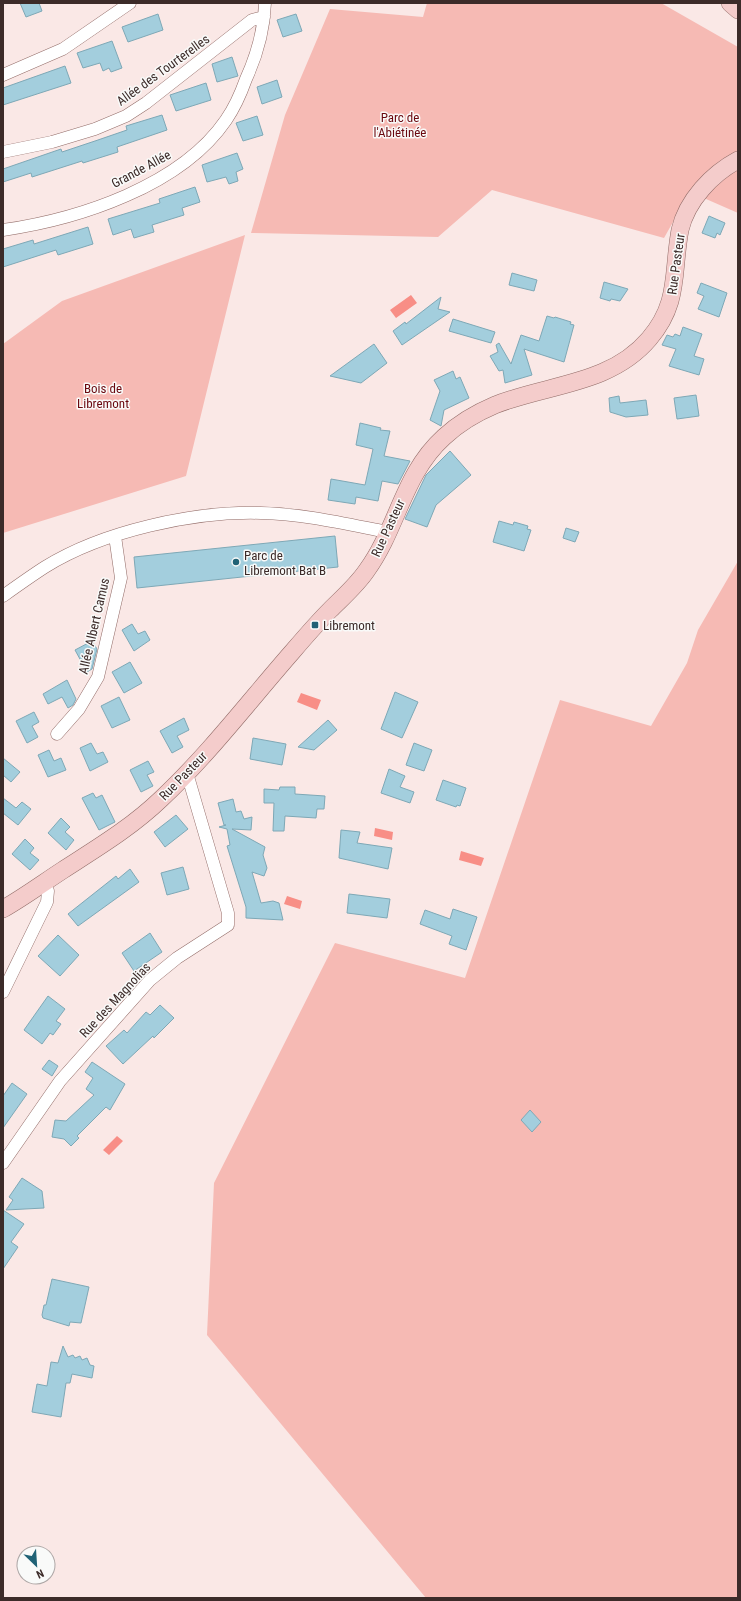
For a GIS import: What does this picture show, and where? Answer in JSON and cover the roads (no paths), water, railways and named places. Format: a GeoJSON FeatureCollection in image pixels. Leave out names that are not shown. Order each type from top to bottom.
{"type":"FeatureCollection","features":[{"type":"Feature","properties":{"kind":"street"},"geometry":{"type":"LineString","coordinates":[[3,75],[63,49],[130,3]]}},
{"type":"Feature","properties":{"kind":"street","name":"Grande Allée"},"geometry":{"type":"LineString","coordinates":[[3,230],[78,213],[146,186],[183,163],[216,133],[237,102],[257,51],[264,17],[265,3]]}},
{"type":"Feature","properties":{"kind":"street"},"geometry":{"type":"LineString","coordinates":[[730,3],[738,10]]}},
{"type":"Feature","properties":{"kind":"street","name":"Allée des Tourterelles"},"geometry":{"type":"LineString","coordinates":[[3,152],[73,135],[126,116],[146,103],[252,20],[264,17]]}},
{"type":"Feature","properties":{"kind":"street","name":"Rue Pasteur"},"geometry":{"type":"LineString","coordinates":[[3,908],[104,844],[146,813],[185,775],[315,625],[356,584],[374,561],[407,487],[418,468],[432,449],[457,425],[497,404],[608,371],[628,358],[649,340],[662,321],[672,298],[681,228],[687,212],[699,194],[714,176],[738,160]]}},
{"type":"Feature","properties":{"kind":"street"},"geometry":{"type":"LineString","coordinates":[[3,596],[46,566],[87,546],[136,529],[196,517],[243,513],[312,518],[387,532]]}},
{"type":"Feature","properties":{"kind":"street","name":"Allée Albert Camus"},"geometry":{"type":"LineString","coordinates":[[57,734],[80,709],[98,677],[121,578],[115,536]]}},
{"type":"Feature","properties":{"kind":"street","name":"Rue des Magnolias"},"geometry":{"type":"LineString","coordinates":[[3,1162],[60,1081],[150,980],[177,958],[228,925],[228,913],[194,794],[189,780],[185,775]]}},
{"type":"Feature","properties":{"kind":"street"},"geometry":{"type":"LineString","coordinates":[[3,992],[47,902],[48,891],[43,883]]}},
{"type":"Feature","properties":{"kind":"place","name":"Parc de Libremont Bat B"},"geometry":{"type":"Point","coordinates":[236,562]}},
{"type":"Feature","properties":{"kind":"place","name":"Libremont"},"geometry":{"type":"Point","coordinates":[315,625]}},
{"type":"Feature","properties":{"kind":"park label","name":"Parc de l'Abiétinée"},"geometry":{"type":"Point","coordinates":[400,124]}},
{"type":"Feature","properties":{"kind":"park label","name":"Bois de Libremont"},"geometry":{"type":"Point","coordinates":[103,396]}}]}
